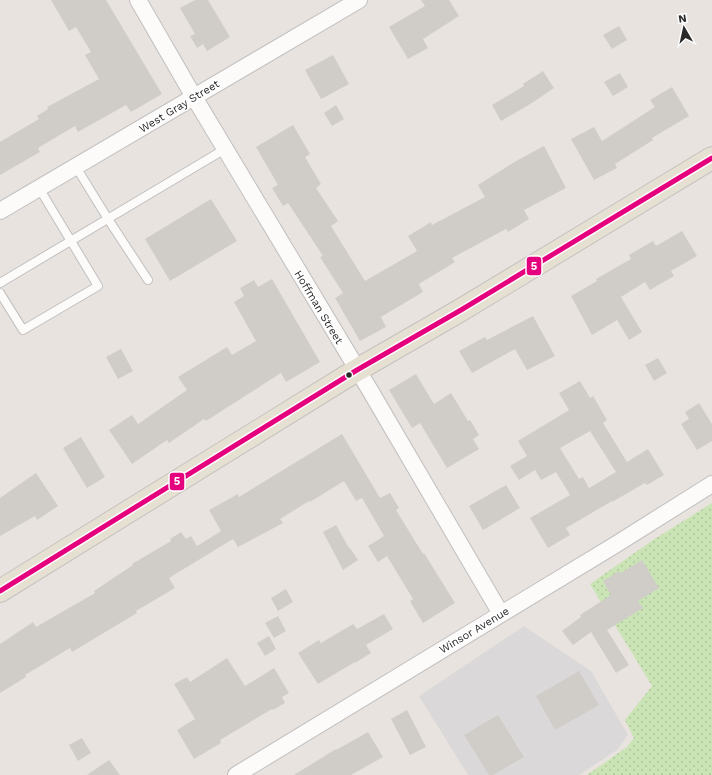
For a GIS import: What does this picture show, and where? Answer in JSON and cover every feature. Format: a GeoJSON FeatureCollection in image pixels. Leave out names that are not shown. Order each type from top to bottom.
{"type":"FeatureCollection","features":[{"type":"Feature","properties":{"kind":"main road"},"geometry":{"type":"LineString","coordinates":[[0,591],[357,370],[468,306],[712,158]]}},
{"type":"Feature","properties":{"kind":"street","name":"Hoffman Street"},"geometry":{"type":"LineString","coordinates":[[138,0],[500,614]]}},
{"type":"Feature","properties":{"kind":"street","name":"West Gray Street"},"geometry":{"type":"LineString","coordinates":[[0,211],[359,0]]}},
{"type":"Feature","properties":{"kind":"street","name":"Winsor Avenue"},"geometry":{"type":"LineString","coordinates":[[236,775],[615,545],[712,484]]}},
{"type":"Feature","properties":{"kind":"lane"},"geometry":{"type":"LineString","coordinates":[[0,283],[225,149]]}},
{"type":"Feature","properties":{"kind":"lane"},"geometry":{"type":"LineString","coordinates":[[76,167],[148,280]]}},
{"type":"Feature","properties":{"kind":"lane"},"geometry":{"type":"LineString","coordinates":[[0,293],[23,330],[98,286],[39,188]]}},
{"type":"Feature","properties":{"kind":"shaded area"},"geometry":{"type":"Polygon","coordinates":[[[524,626],[591,671],[628,735],[617,750],[579,775],[468,775],[419,696],[524,626]]]}},
{"type":"Feature","properties":{"kind":"green space"},"geometry":{"type":"Polygon","coordinates":[[[712,503],[712,775],[587,775],[627,747],[634,738],[625,720],[652,686],[590,584],[653,540],[712,503]]]}},
{"type":"Feature","properties":{"kind":"building"},"geometry":{"type":"Polygon","coordinates":[[[51,0],[106,0],[162,94],[131,112],[126,105],[78,132],[75,126],[38,148],[40,152],[0,175],[0,142],[39,119],[37,116],[48,109],[47,107],[99,79],[85,55],[91,52],[76,27],[69,31],[51,0]]]}},
{"type":"Feature","properties":{"kind":"building"},"geometry":{"type":"Polygon","coordinates":[[[195,0],[208,0],[230,37],[207,51],[203,44],[197,48],[190,36],[195,34],[180,8],[195,0]]]}},
{"type":"Feature","properties":{"kind":"building"},"geometry":{"type":"Polygon","coordinates":[[[421,0],[449,0],[459,16],[423,39],[428,48],[408,59],[389,27],[425,6],[421,0]]]}},
{"type":"Feature","properties":{"kind":"building"},"geometry":{"type":"Polygon","coordinates":[[[619,26],[627,40],[612,49],[603,35],[619,26]]]}},
{"type":"Feature","properties":{"kind":"building"},"geometry":{"type":"Polygon","coordinates":[[[333,55],[349,84],[321,99],[305,70],[333,55]]]}},
{"type":"Feature","properties":{"kind":"building"},"geometry":{"type":"Polygon","coordinates":[[[543,71],[554,88],[501,121],[492,105],[524,86],[523,84],[543,71]]]}},
{"type":"Feature","properties":{"kind":"building"},"geometry":{"type":"Polygon","coordinates":[[[620,73],[628,87],[613,96],[604,82],[620,73]]]}},
{"type":"Feature","properties":{"kind":"building"},"geometry":{"type":"Polygon","coordinates":[[[672,87],[689,116],[652,138],[653,140],[615,164],[617,168],[594,180],[571,139],[594,127],[602,141],[655,107],[650,100],[672,87]]]}},
{"type":"Feature","properties":{"kind":"building"},"geometry":{"type":"Polygon","coordinates":[[[336,105],[344,119],[332,126],[324,113],[336,105]]]}},
{"type":"Feature","properties":{"kind":"building"},"geometry":{"type":"Polygon","coordinates":[[[293,125],[310,154],[305,157],[321,184],[316,188],[338,221],[331,226],[365,281],[417,251],[408,236],[431,222],[432,225],[485,197],[478,185],[516,161],[544,146],[566,188],[524,210],[529,219],[508,232],[506,229],[452,258],[455,262],[419,284],[423,292],[381,317],[386,327],[360,341],[335,298],[343,293],[320,257],[323,256],[288,203],[283,206],[272,188],[278,185],[256,147],[293,125]]]}},
{"type":"Feature","properties":{"kind":"building"},"geometry":{"type":"Polygon","coordinates":[[[211,199],[237,241],[170,281],[145,239],[211,199]]]}},
{"type":"Feature","properties":{"kind":"building"},"geometry":{"type":"Polygon","coordinates":[[[682,231],[697,256],[671,271],[674,276],[650,290],[645,282],[621,297],[642,332],[629,340],[617,320],[592,335],[571,296],[597,281],[596,279],[631,259],[629,255],[653,241],[656,246],[682,231]]]}},
{"type":"Feature","properties":{"kind":"building"},"geometry":{"type":"Polygon","coordinates":[[[272,279],[320,362],[286,382],[281,373],[206,421],[204,419],[169,443],[167,440],[132,464],[109,430],[132,415],[138,424],[187,390],[178,377],[227,347],[232,355],[256,341],[234,302],[244,296],[240,288],[254,280],[258,287],[272,279]]]}},
{"type":"Feature","properties":{"kind":"building"},"geometry":{"type":"Polygon","coordinates":[[[533,316],[555,356],[527,370],[515,349],[472,373],[459,351],[485,337],[487,340],[533,316]]]}},
{"type":"Feature","properties":{"kind":"building"},"geometry":{"type":"Polygon","coordinates":[[[121,349],[133,371],[118,379],[106,357],[121,349]]]}},
{"type":"Feature","properties":{"kind":"building"},"geometry":{"type":"Polygon","coordinates":[[[658,358],[667,373],[654,381],[645,365],[658,358]]]}},
{"type":"Feature","properties":{"kind":"building"},"geometry":{"type":"Polygon","coordinates":[[[416,374],[434,404],[451,393],[468,421],[470,420],[479,435],[473,439],[479,449],[447,468],[420,423],[412,428],[389,390],[416,374]]]}},
{"type":"Feature","properties":{"kind":"building"},"geometry":{"type":"Polygon","coordinates":[[[580,381],[590,398],[593,396],[607,420],[603,423],[627,462],[648,449],[664,475],[647,485],[645,483],[566,528],[570,535],[548,548],[530,518],[570,495],[556,472],[541,480],[535,470],[519,480],[510,466],[527,456],[518,441],[569,410],[559,393],[580,381]],[[590,431],[560,448],[579,479],[583,477],[589,488],[616,472],[590,431]]]}},
{"type":"Feature","properties":{"kind":"building"},"geometry":{"type":"Polygon","coordinates":[[[699,403],[712,424],[712,441],[697,450],[681,424],[689,419],[685,412],[699,403]]]}},
{"type":"Feature","properties":{"kind":"building"},"geometry":{"type":"Polygon","coordinates":[[[342,434],[380,498],[390,493],[399,508],[396,510],[455,603],[423,623],[410,601],[413,599],[387,556],[378,562],[368,546],[384,536],[362,498],[356,501],[344,481],[280,519],[283,523],[238,547],[233,539],[169,578],[175,588],[72,652],[70,648],[25,675],[26,677],[0,693],[0,644],[33,622],[36,627],[95,593],[94,591],[133,565],[132,564],[171,541],[170,539],[181,532],[186,539],[191,536],[197,546],[221,531],[209,510],[238,494],[239,497],[342,434]]]}},
{"type":"Feature","properties":{"kind":"building"},"geometry":{"type":"Polygon","coordinates":[[[81,437],[105,477],[87,488],[63,448],[81,437]]]}},
{"type":"Feature","properties":{"kind":"building"},"geometry":{"type":"Polygon","coordinates":[[[36,473],[58,506],[37,520],[35,516],[0,536],[0,498],[36,473]]]}},
{"type":"Feature","properties":{"kind":"building"},"geometry":{"type":"Polygon","coordinates":[[[506,485],[520,508],[483,530],[469,506],[506,485]]]}},
{"type":"Feature","properties":{"kind":"building"},"geometry":{"type":"Polygon","coordinates":[[[336,525],[349,548],[358,560],[343,570],[323,532],[336,525]]]}},
{"type":"Feature","properties":{"kind":"building"},"geometry":{"type":"Polygon","coordinates":[[[642,560],[659,588],[638,601],[643,608],[607,630],[629,665],[616,673],[591,632],[573,645],[562,631],[581,617],[580,615],[611,595],[603,581],[620,571],[621,573],[642,560]]]}},
{"type":"Feature","properties":{"kind":"building"},"geometry":{"type":"Polygon","coordinates":[[[286,589],[293,602],[278,611],[271,598],[286,589]]]}},
{"type":"Feature","properties":{"kind":"building"},"geometry":{"type":"Polygon","coordinates":[[[384,614],[393,629],[366,645],[371,653],[318,684],[298,653],[319,640],[321,643],[353,624],[357,629],[384,614]]]}},
{"type":"Feature","properties":{"kind":"building"},"geometry":{"type":"Polygon","coordinates":[[[278,616],[286,631],[274,638],[265,623],[278,616]]]}},
{"type":"Feature","properties":{"kind":"building"},"geometry":{"type":"Polygon","coordinates":[[[269,636],[276,649],[265,656],[257,643],[269,636]]]}},
{"type":"Feature","properties":{"kind":"building"},"geometry":{"type":"Polygon","coordinates":[[[227,658],[245,686],[274,668],[289,693],[282,697],[285,703],[273,710],[272,709],[220,740],[221,743],[194,759],[177,730],[195,719],[174,684],[187,677],[190,682],[227,658]]]}},
{"type":"Feature","properties":{"kind":"building"},"geometry":{"type":"Polygon","coordinates":[[[579,671],[599,705],[555,730],[536,696],[579,671]]]}},
{"type":"Feature","properties":{"kind":"building"},"geometry":{"type":"Polygon","coordinates":[[[407,710],[426,747],[410,755],[391,719],[407,710]]]}},
{"type":"Feature","properties":{"kind":"building"},"geometry":{"type":"Polygon","coordinates":[[[498,715],[524,757],[493,775],[489,775],[464,735],[498,715]]]}},
{"type":"Feature","properties":{"kind":"building"},"geometry":{"type":"Polygon","coordinates":[[[368,732],[383,757],[351,775],[294,775],[336,749],[368,732]]]}},
{"type":"Feature","properties":{"kind":"building"},"geometry":{"type":"Polygon","coordinates":[[[82,738],[91,753],[78,761],[69,745],[82,738]]]}},
{"type":"Feature","properties":{"kind":"building"},"geometry":{"type":"Polygon","coordinates":[[[109,760],[120,775],[87,775],[109,760]]]}},
{"type":"Feature","properties":{"kind":"transit line","name":"5"},"geometry":{"type":"LineString","coordinates":[[0,591],[357,370],[461,310],[712,158]]}}]}
